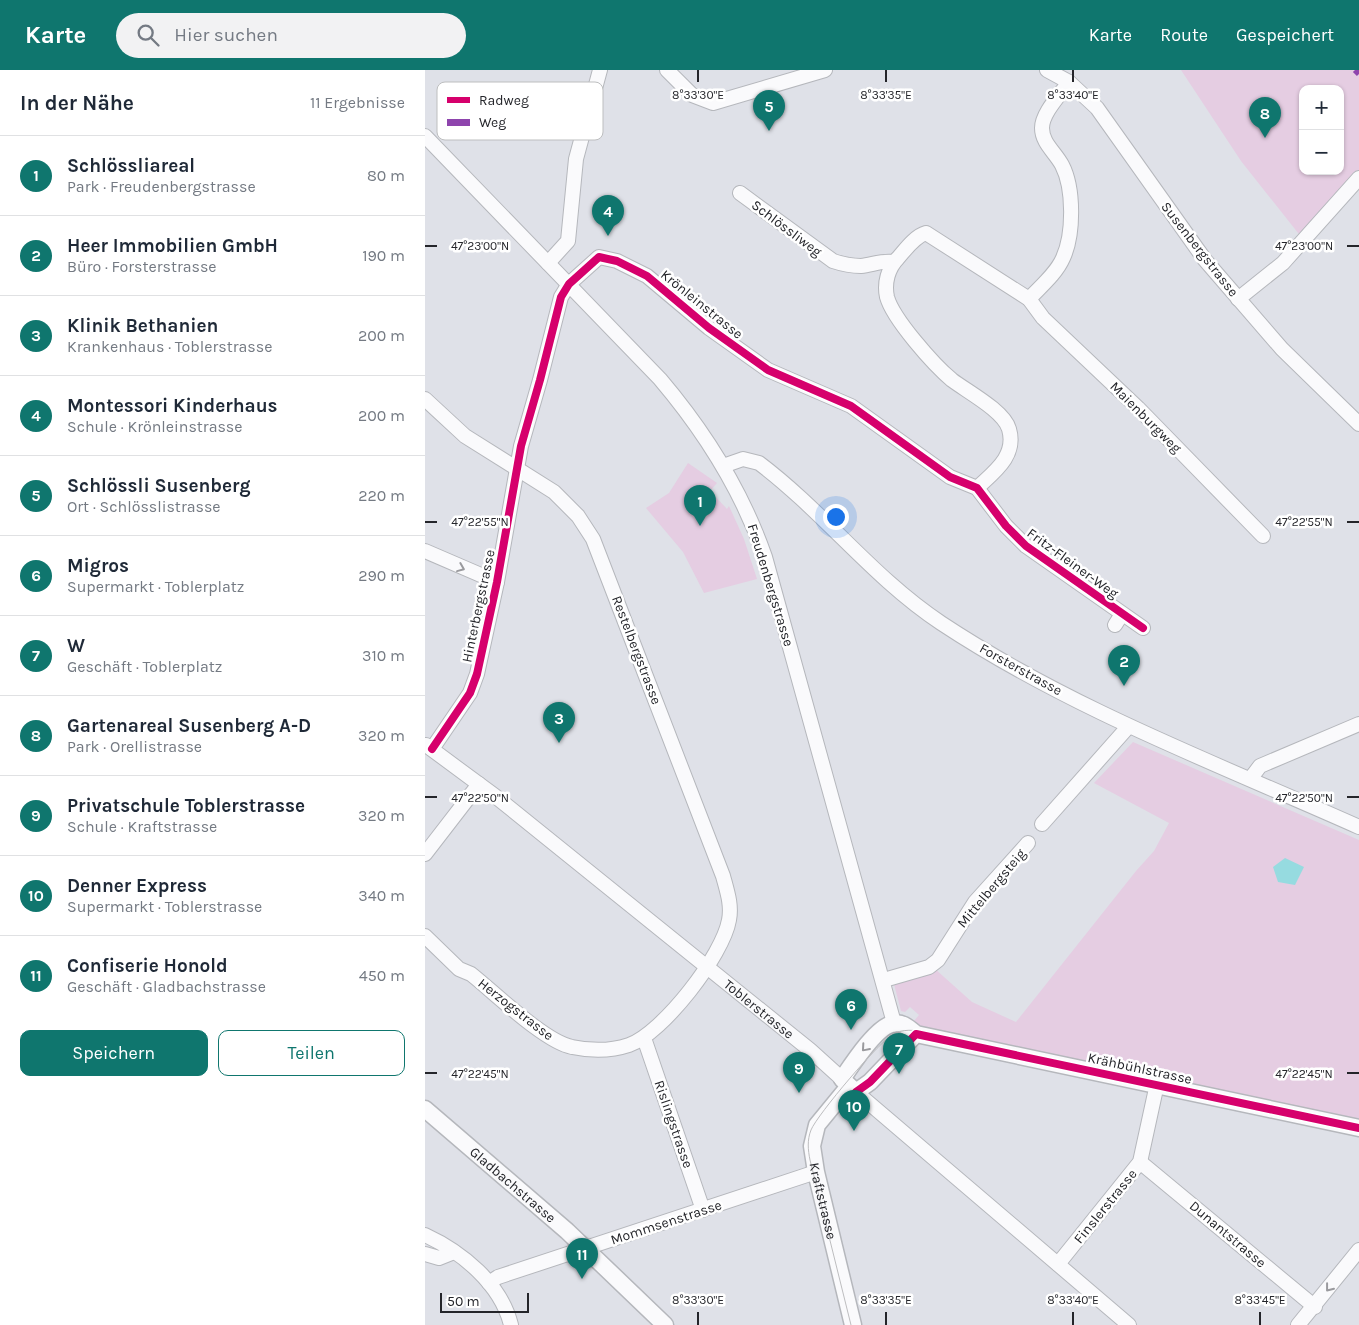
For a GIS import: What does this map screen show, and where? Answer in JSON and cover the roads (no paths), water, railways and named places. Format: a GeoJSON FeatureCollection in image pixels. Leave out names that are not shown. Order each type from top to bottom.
{"type":"FeatureCollection","features":[{"type":"Feature","properties":{"kind":"street"},"geometry":{"type":"LineString","coordinates":[[667,70],[692,94],[705,102],[713,103],[825,70]]}},
{"type":"Feature","properties":{"kind":"street","name":"Susenbergstrasse"},"geometry":{"type":"LineString","coordinates":[[1047,70],[1069,82],[1097,108],[1205,260],[1282,349],[1359,424]]}},
{"type":"Feature","properties":{"kind":"street"},"geometry":{"type":"LineString","coordinates":[[977,488],[1007,457],[1011,441],[1008,425],[993,409],[951,379],[923,350],[895,315],[887,297],[886,284],[889,270],[894,262],[921,235],[928,233],[1029,299],[1054,272],[1063,258],[1067,242],[1071,210],[1068,182],[1058,158],[1044,140],[1042,128],[1048,112],[1069,82]]}},
{"type":"Feature","properties":{"kind":"street","name":"Freudenbergstrasse"},"geometry":{"type":"LineString","coordinates":[[425,136],[672,393],[723,466],[755,527],[765,557],[884,980],[894,1023]]}},
{"type":"Feature","properties":{"kind":"street"},"geometry":{"type":"LineString","coordinates":[[548,263],[568,241],[576,159],[581,140]]}},
{"type":"Feature","properties":{"kind":"street"},"geometry":{"type":"LineString","coordinates":[[1239,299],[1283,263],[1359,178]]}},
{"type":"Feature","properties":{"kind":"street","name":"Schlössliweg"},"geometry":{"type":"LineString","coordinates":[[741,193],[833,261],[846,266],[862,266],[887,261],[894,262]]}},
{"type":"Feature","properties":{"kind":"street","name":"Krönleinstrasse"},"geometry":{"type":"LineString","coordinates":[[569,284],[599,256],[632,268],[661,285],[709,328],[768,370],[851,406],[950,477],[977,488]]}},
{"type":"Feature","properties":{"kind":"street","name":"Hinterbergstrasse"},"geometry":{"type":"LineString","coordinates":[[429,747],[471,693],[497,582],[521,446],[541,380],[558,306],[569,284]]}},
{"type":"Feature","properties":{"kind":"street","name":"Maienburgweg"},"geometry":{"type":"LineString","coordinates":[[1029,299],[1043,318],[1138,408],[1263,536]]}},
{"type":"Feature","properties":{"kind":"street","name":"Restelbergstrasse"},"geometry":{"type":"LineString","coordinates":[[425,400],[465,436],[539,480],[566,503],[593,539],[723,876],[730,901],[730,919],[726,936],[707,968]]}},
{"type":"Feature","properties":{"kind":"street","name":"Forsterstrasse"},"geometry":{"type":"LineString","coordinates":[[723,466],[743,459],[759,463],[866,563],[913,603],[973,642],[1128,727],[1251,778],[1359,827]]}},
{"type":"Feature","properties":{"kind":"street","name":"Fritz-Fleiner-Weg"},"geometry":{"type":"LineString","coordinates":[[977,488],[1005,526],[1026,546],[1119,620],[1143,628]]}},
{"type":"Feature","properties":{"kind":"street"},"geometry":{"type":"LineString","coordinates":[[425,551],[497,582]]}},
{"type":"Feature","properties":{"kind":"street"},"geometry":{"type":"LineString","coordinates":[[1251,778],[1260,766],[1359,724]]}},
{"type":"Feature","properties":{"kind":"street"},"geometry":{"type":"LineString","coordinates":[[1042,824],[1128,727]]}},
{"type":"Feature","properties":{"kind":"street","name":"Toblerstrasse"},"geometry":{"type":"LineString","coordinates":[[429,747],[479,784],[707,968],[849,1086],[1129,1325]]}},
{"type":"Feature","properties":{"kind":"street"},"geometry":{"type":"LineString","coordinates":[[425,854],[479,784]]}},
{"type":"Feature","properties":{"kind":"street","name":"Mittelbergsteig"},"geometry":{"type":"LineString","coordinates":[[884,980],[929,967],[938,960],[957,927],[975,902],[1028,843]]}},
{"type":"Feature","properties":{"kind":"street","name":"Herzogstrasse"},"geometry":{"type":"LineString","coordinates":[[425,936],[459,969],[471,974],[551,1038],[570,1047],[598,1050],[620,1047],[644,1038],[659,1026],[707,968]]}},
{"type":"Feature","properties":{"kind":"street"},"geometry":{"type":"LineString","coordinates":[[849,1086],[877,1035],[885,1027],[894,1023]]}},
{"type":"Feature","properties":{"kind":"street","name":"Krähbühlstrasse"},"geometry":{"type":"LineString","coordinates":[[894,1023],[906,1026],[916,1034],[1359,1128]]}},
{"type":"Feature","properties":{"kind":"street"},"geometry":{"type":"LineString","coordinates":[[849,1086],[870,1082],[916,1034]]}},
{"type":"Feature","properties":{"kind":"street","name":"Rislingstrasse"},"geometry":{"type":"LineString","coordinates":[[644,1038],[703,1210]]}},
{"type":"Feature","properties":{"kind":"street","name":"Finslerstrasse"},"geometry":{"type":"LineString","coordinates":[[1058,1264],[1140,1162],[1157,1084]]}},
{"type":"Feature","properties":{"kind":"street","name":"Kraftstrasse"},"geometry":{"type":"LineString","coordinates":[[849,1086],[815,1129],[812,1146],[816,1172],[853,1325]]}},
{"type":"Feature","properties":{"kind":"street","name":"Gladbachstrasse"},"geometry":{"type":"LineString","coordinates":[[425,1109],[533,1200],[665,1325]]}},
{"type":"Feature","properties":{"kind":"street","name":"Dunantstrasse"},"geometry":{"type":"LineString","coordinates":[[1140,1162],[1315,1307]]}},
{"type":"Feature","properties":{"kind":"street","name":"Mommsenstrasse"},"geometry":{"type":"LineString","coordinates":[[489,1283],[498,1277],[816,1172]]}},
{"type":"Feature","properties":{"kind":"street"},"geometry":{"type":"LineString","coordinates":[[425,1235],[454,1252],[489,1283],[501,1298],[511,1325]]}},
{"type":"Feature","properties":{"kind":"street"},"geometry":{"type":"LineString","coordinates":[[1298,1325],[1315,1307],[1359,1250]]}},
{"type":"Feature","properties":{"kind":"street"},"geometry":{"type":"LineString","coordinates":[[425,1254],[439,1258],[454,1252]]}},
{"type":"Feature","properties":{"kind":"water"},"geometry":{"type":"Polygon","coordinates":[[[1285,858],[1304,867],[1295,885],[1278,882],[1273,867],[1285,858]]]}},
{"type":"Feature","properties":{"kind":"tram line"},"geometry":{"type":"LineString","coordinates":[[851,1325],[810,1160],[809,1138],[816,1122],[864,1062],[888,1038],[900,1031],[909,1030],[933,1033],[1359,1125]]}},
{"type":"Feature","properties":{"kind":"tram line"},"geometry":{"type":"LineString","coordinates":[[884,1051],[902,1039],[922,1038]]}},
{"type":"Feature","properties":{"kind":"place","name":"Schlössli Susenberg"},"geometry":{"type":"Point","coordinates":[769,131]}},
{"type":"Feature","properties":{"kind":"place","name":"Gartenareal Susenberg A-D"},"geometry":{"type":"Point","coordinates":[1265,138]}},
{"type":"Feature","properties":{"kind":"place","name":"Montessori Kinderhaus"},"geometry":{"type":"Point","coordinates":[608,236]}},
{"type":"Feature","properties":{"kind":"place","name":"Schlössliareal"},"geometry":{"type":"Point","coordinates":[700,526]}},
{"type":"Feature","properties":{"kind":"place","name":"Heer Immobilien GmbH"},"geometry":{"type":"Point","coordinates":[1124,686]}},
{"type":"Feature","properties":{"kind":"place","name":"Klinik Bethanien"},"geometry":{"type":"Point","coordinates":[559,743]}},
{"type":"Feature","properties":{"kind":"place","name":"Migros"},"geometry":{"type":"Point","coordinates":[851,1030]}},
{"type":"Feature","properties":{"kind":"place","name":"W"},"geometry":{"type":"Point","coordinates":[899,1074]}},
{"type":"Feature","properties":{"kind":"place","name":"Privatschule Toblerstrasse"},"geometry":{"type":"Point","coordinates":[799,1093]}},
{"type":"Feature","properties":{"kind":"place","name":"Denner Express"},"geometry":{"type":"Point","coordinates":[854,1131]}},
{"type":"Feature","properties":{"kind":"place","name":"Confiserie Honold"},"geometry":{"type":"Point","coordinates":[582,1279]}}]}
